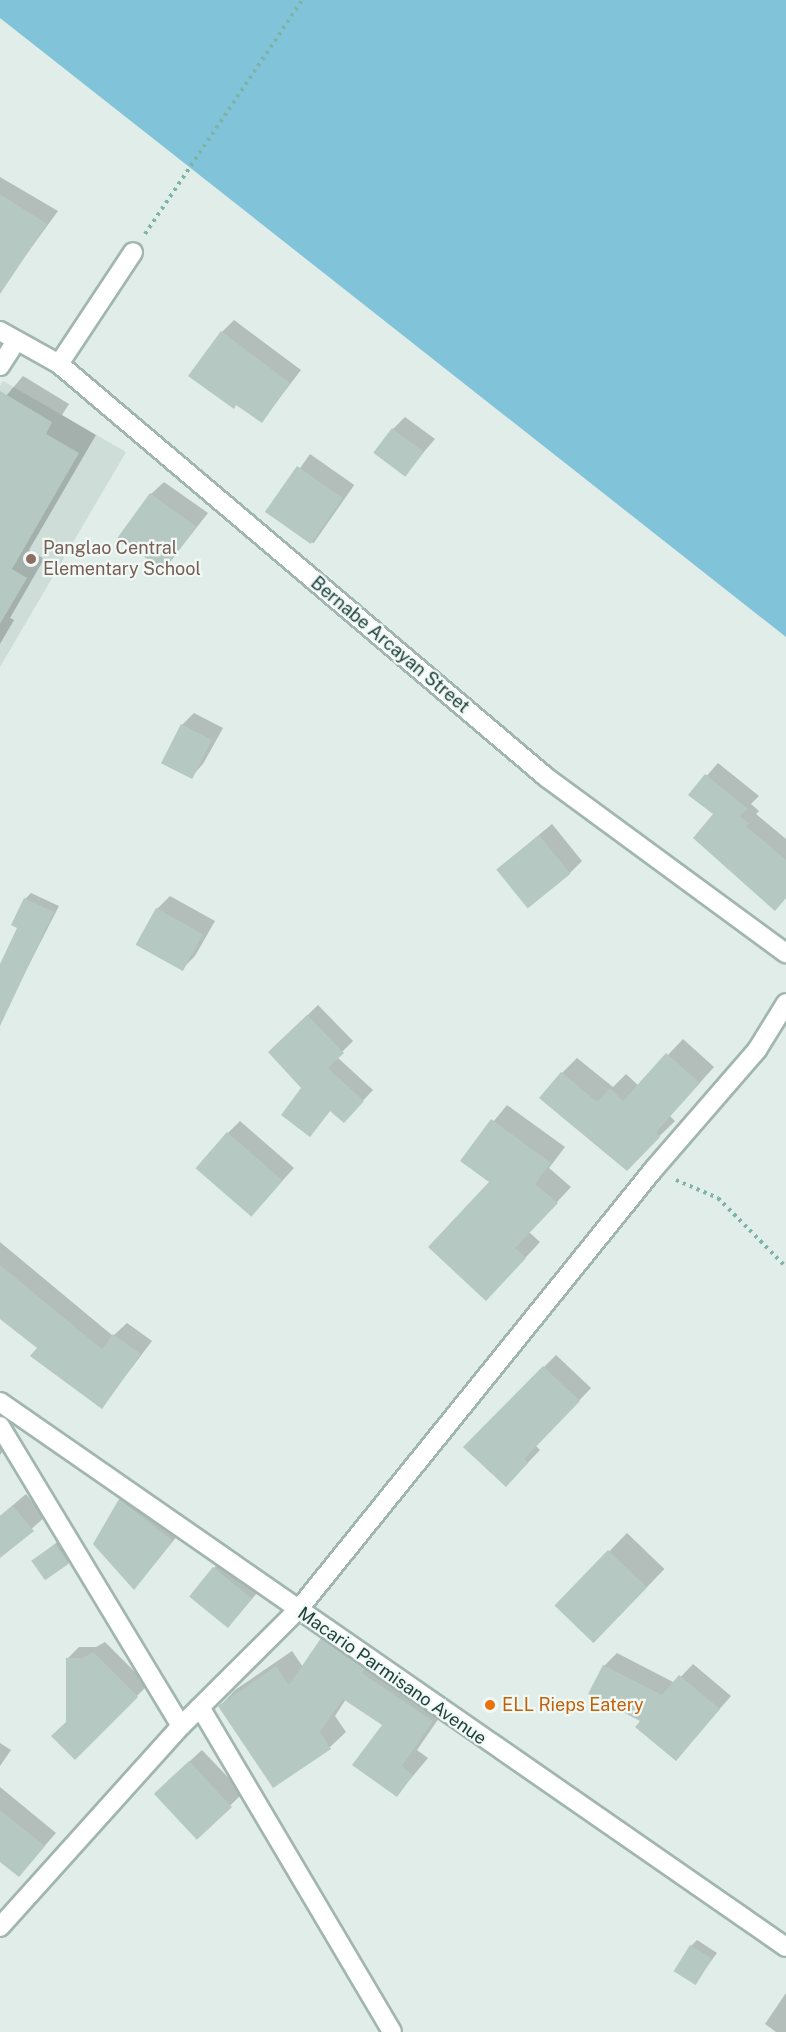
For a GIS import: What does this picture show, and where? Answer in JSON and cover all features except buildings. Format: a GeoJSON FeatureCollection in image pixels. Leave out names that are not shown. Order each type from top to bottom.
{"type":"FeatureCollection","features":[{"type":"Feature","properties":{"kind":"street"},"geometry":{"type":"LineString","coordinates":[[59,364],[133,252]]}},
{"type":"Feature","properties":{"kind":"street","name":"Bernabe Arcayan Street"},"geometry":{"type":"LineString","coordinates":[[0,331],[59,364],[546,777],[786,953]]}},
{"type":"Feature","properties":{"kind":"street"},"geometry":{"type":"LineString","coordinates":[[0,366],[16,341]]}},
{"type":"Feature","properties":{"kind":"street"},"geometry":{"type":"LineString","coordinates":[[0,1926],[181,1726],[298,1610],[653,1170],[757,1050],[786,1003]]}},
{"type":"Feature","properties":{"kind":"street","name":"Macario Parmisano Avenue"},"geometry":{"type":"LineString","coordinates":[[0,1402],[786,1947]]}},
{"type":"Feature","properties":{"kind":"street"},"geometry":{"type":"LineString","coordinates":[[0,1426],[181,1726]]}},
{"type":"Feature","properties":{"kind":"street"},"geometry":{"type":"LineString","coordinates":[[200,1707],[392,2032]]}},
{"type":"Feature","properties":{"kind":"path"},"geometry":{"type":"LineString","coordinates":[[133,252],[302,0]]}},
{"type":"Feature","properties":{"kind":"path"},"geometry":{"type":"LineString","coordinates":[[653,1170],[718,1198],[786,1267]]}},
{"type":"Feature","properties":{"kind":"shaded area","name":"Panglao Central Elementary School"},"geometry":{"type":"Polygon","coordinates":[[[3,381],[126,452],[0,667],[0,386],[3,381]]]}},
{"type":"Feature","properties":{"kind":"water"},"geometry":{"type":"Polygon","coordinates":[[[0,0],[786,0],[786,637],[0,18],[0,0]]]}},
{"type":"Feature","properties":{"kind":"place","name":"Panglao Central Elementary School"},"geometry":{"type":"Point","coordinates":[31,559]}},
{"type":"Feature","properties":{"kind":"place","name":"ELL Rieps Eatery"},"geometry":{"type":"Point","coordinates":[490,1705]}}]}
